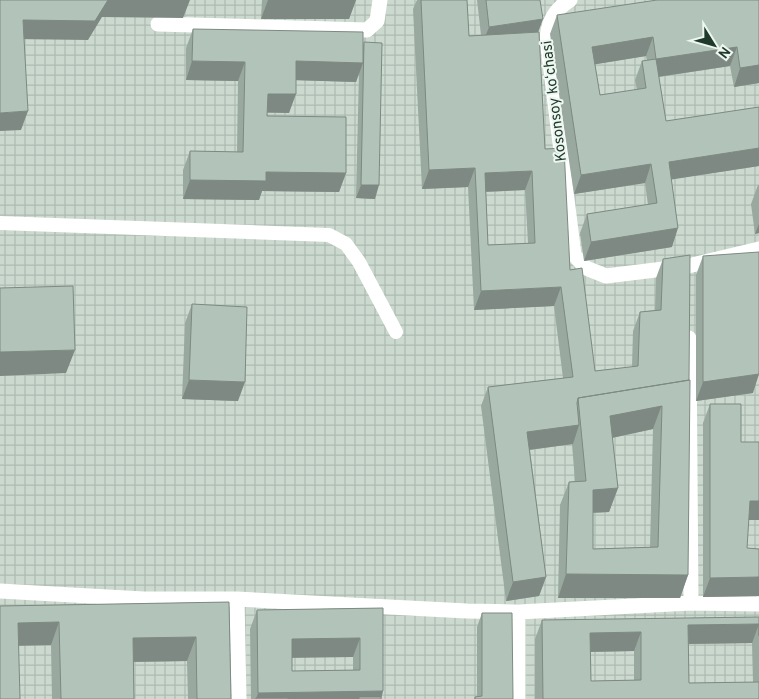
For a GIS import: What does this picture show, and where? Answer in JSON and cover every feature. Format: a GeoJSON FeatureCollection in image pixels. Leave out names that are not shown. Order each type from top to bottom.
{"type":"FeatureCollection","features":[{"type":"Feature","properties":{"kind":"street"},"geometry":{"type":"LineString","coordinates":[[158,24],[367,30],[377,22],[380,0]]}},
{"type":"Feature","properties":{"kind":"street","name":"Kosonsoy koʻchasi"},"geometry":{"type":"LineString","coordinates":[[570,0],[563,4],[555,14],[548,27],[547,39],[574,255],[586,268],[606,276],[688,271],[759,249]]}},
{"type":"Feature","properties":{"kind":"street"},"geometry":{"type":"LineString","coordinates":[[689,326],[692,603]]}},
{"type":"Feature","properties":{"kind":"street"},"geometry":{"type":"LineString","coordinates":[[0,591],[144,599],[237,599],[518,612],[692,603],[759,604]]}},
{"type":"Feature","properties":{"kind":"street"},"geometry":{"type":"LineString","coordinates":[[237,599],[239,699]]}},
{"type":"Feature","properties":{"kind":"street"},"geometry":{"type":"LineString","coordinates":[[518,612],[518,699]]}},
{"type":"Feature","properties":{"kind":"lane"},"geometry":{"type":"LineString","coordinates":[[0,223],[328,235],[346,244],[359,262],[396,332]]}},
{"type":"Feature","properties":{"kind":"shaded area"},"geometry":{"type":"Polygon","coordinates":[[[0,0],[759,0],[759,699],[0,699],[0,0]]]}},
{"type":"Feature","properties":{"kind":"building"},"geometry":{"type":"Polygon","coordinates":[[[0,0],[108,0],[95,21],[23,20],[28,111],[0,113],[0,0]]]}},
{"type":"Feature","properties":{"kind":"building"},"geometry":{"type":"Polygon","coordinates":[[[421,0],[467,0],[469,36],[539,32],[545,149],[564,148],[570,270],[582,268],[595,371],[638,366],[640,312],[661,310],[663,259],[690,255],[689,380],[578,398],[579,425],[527,432],[546,577],[513,582],[488,387],[573,377],[561,287],[481,291],[475,168],[429,170],[421,0]],[[532,171],[485,173],[488,245],[535,243],[532,171]]]}},
{"type":"Feature","properties":{"kind":"building"},"geometry":{"type":"Polygon","coordinates":[[[486,0],[540,0],[543,19],[489,27],[486,0]]]}},
{"type":"Feature","properties":{"kind":"building"},"geometry":{"type":"Polygon","coordinates":[[[657,0],[759,0],[759,65],[740,68],[737,47],[656,59],[666,121],[759,107],[759,148],[669,162],[678,228],[591,242],[587,214],[657,203],[651,164],[581,175],[557,15],[657,0]],[[653,37],[592,47],[600,95],[646,88],[642,61],[656,59],[653,37]]]}},
{"type":"Feature","properties":{"kind":"building"},"geometry":{"type":"Polygon","coordinates":[[[193,29],[363,32],[363,63],[296,61],[296,94],[268,94],[267,116],[346,117],[346,173],[266,172],[266,181],[190,180],[190,151],[243,152],[245,62],[192,61],[193,29]]]}},
{"type":"Feature","properties":{"kind":"building"},"geometry":{"type":"Polygon","coordinates":[[[364,42],[382,43],[379,185],[361,185],[364,42]]]}},
{"type":"Feature","properties":{"kind":"building"},"geometry":{"type":"Polygon","coordinates":[[[759,252],[759,374],[703,382],[703,256],[759,252]]]}},
{"type":"Feature","properties":{"kind":"building"},"geometry":{"type":"Polygon","coordinates":[[[73,286],[75,350],[0,352],[0,288],[73,286]]]}},
{"type":"Feature","properties":{"kind":"building"},"geometry":{"type":"Polygon","coordinates":[[[192,304],[247,307],[245,382],[189,380],[192,304]]]}},
{"type":"Feature","properties":{"kind":"building"},"geometry":{"type":"Polygon","coordinates":[[[690,380],[688,575],[566,574],[569,482],[586,481],[578,398],[690,380]],[[662,406],[610,416],[618,488],[593,490],[593,549],[658,547],[662,406]]]}},
{"type":"Feature","properties":{"kind":"building"},"geometry":{"type":"Polygon","coordinates":[[[710,404],[741,404],[741,442],[759,442],[759,501],[750,501],[747,548],[759,549],[759,577],[710,578],[710,404]]]}},
{"type":"Feature","properties":{"kind":"building"},"geometry":{"type":"Polygon","coordinates":[[[229,602],[231,699],[197,699],[196,637],[133,638],[134,699],[61,699],[59,622],[18,623],[20,699],[0,699],[0,606],[229,602]]]}},
{"type":"Feature","properties":{"kind":"building"},"geometry":{"type":"Polygon","coordinates":[[[383,608],[383,691],[258,693],[257,610],[383,608]],[[360,638],[292,639],[292,671],[360,670],[360,638]]]}},
{"type":"Feature","properties":{"kind":"building"},"geometry":{"type":"Polygon","coordinates":[[[482,613],[512,613],[513,699],[475,699],[475,697],[482,696],[482,613]]]}},
{"type":"Feature","properties":{"kind":"building"},"geometry":{"type":"Polygon","coordinates":[[[759,617],[759,624],[688,625],[689,683],[759,682],[759,699],[543,699],[542,620],[759,617]],[[641,632],[590,633],[591,681],[641,680],[641,632]]]}},
{"type":"Feature","properties":{"kind":"building"},"geometry":{"type":"Polygon","coordinates":[[[359,697],[381,697],[381,699],[359,699],[359,697]]]}},
{"type":"Feature","properties":{"kind":"building"},"geometry":{"type":"Polygon","coordinates":[[[288,698],[288,699],[256,699],[288,698]]]}}]}
